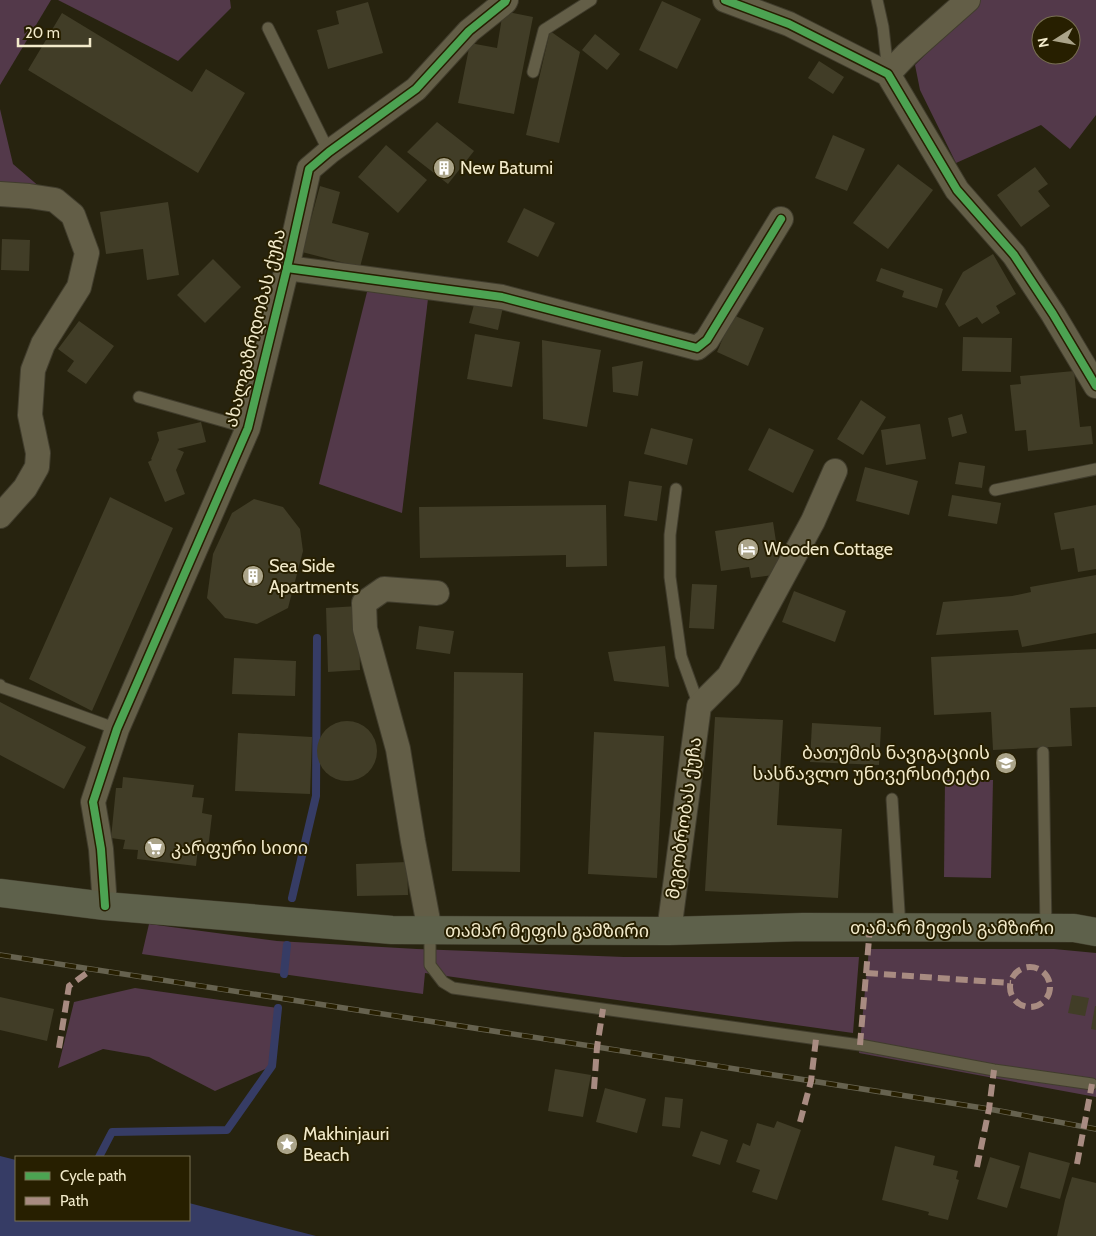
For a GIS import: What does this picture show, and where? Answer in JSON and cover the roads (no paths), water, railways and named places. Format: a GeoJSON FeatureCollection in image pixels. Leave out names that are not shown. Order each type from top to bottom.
{"type":"FeatureCollection","features":[{"type":"Feature","properties":{"kind":"main road","name":"თამარ მეფის გამზირი"},"geometry":{"type":"LineString","coordinates":[[0,894],[105,906],[382,929],[430,931],[669,931],[803,927],[1074,928],[1096,932]]}},
{"type":"Feature","properties":{"kind":"street"},"geometry":{"type":"LineString","coordinates":[[725,0],[789,24],[888,74],[957,190],[1014,254],[1054,314],[1096,386]]}},
{"type":"Feature","properties":{"kind":"street"},"geometry":{"type":"LineString","coordinates":[[888,74],[907,54],[968,0]]}},
{"type":"Feature","properties":{"kind":"street","name":"ახალგაზრდობას ქუჩა"},"geometry":{"type":"LineString","coordinates":[[105,906],[101,849],[94,802],[117,729],[248,428],[309,169],[328,152],[416,88],[470,30],[510,1]]}},
{"type":"Feature","properties":{"kind":"street"},"geometry":{"type":"LineString","coordinates":[[0,194],[56,200],[73,215],[87,253],[79,287],[43,344],[33,370],[30,415],[38,454],[37,467],[25,488],[0,516]]}},
{"type":"Feature","properties":{"kind":"street"},"geometry":{"type":"LineString","coordinates":[[287,268],[502,297],[697,348],[707,340],[781,218]]}},
{"type":"Feature","properties":{"kind":"street"},"geometry":{"type":"LineString","coordinates":[[699,706],[729,676],[813,521],[835,471]]}},
{"type":"Feature","properties":{"kind":"street"},"geometry":{"type":"LineString","coordinates":[[430,931],[398,749],[365,629],[364,603],[384,589],[437,594]]}},
{"type":"Feature","properties":{"kind":"street","name":"მეგობრობას ქუჩა"},"geometry":{"type":"LineString","coordinates":[[669,931],[699,706]]}},
{"type":"Feature","properties":{"kind":"lane"},"geometry":{"type":"LineString","coordinates":[[533,72],[544,30],[591,0]]}},
{"type":"Feature","properties":{"kind":"lane"},"geometry":{"type":"LineString","coordinates":[[877,0],[883,27],[888,74]]}},
{"type":"Feature","properties":{"kind":"lane"},"geometry":{"type":"LineString","coordinates":[[268,28],[328,152]]}},
{"type":"Feature","properties":{"kind":"lane"},"geometry":{"type":"LineString","coordinates":[[139,397],[248,428]]}},
{"type":"Feature","properties":{"kind":"lane"},"geometry":{"type":"LineString","coordinates":[[995,490],[1096,469]]}},
{"type":"Feature","properties":{"kind":"lane","name":"მეგობრობას ქუჩა"},"geometry":{"type":"LineString","coordinates":[[676,489],[670,535],[670,577],[682,656],[699,706]]}},
{"type":"Feature","properties":{"kind":"lane"},"geometry":{"type":"LineString","coordinates":[[0,685],[1,687],[117,729]]}},
{"type":"Feature","properties":{"kind":"lane"},"geometry":{"type":"LineString","coordinates":[[1043,752],[1046,929]]}},
{"type":"Feature","properties":{"kind":"lane"},"geometry":{"type":"LineString","coordinates":[[892,799],[900,928]]}},
{"type":"Feature","properties":{"kind":"lane"},"geometry":{"type":"LineString","coordinates":[[430,931],[430,964],[443,982],[453,988],[860,1045],[994,1070],[1092,1084]]}},
{"type":"Feature","properties":{"kind":"water"},"geometry":{"type":"Polygon","coordinates":[[[0,1156],[15,1160],[15,1221],[190,1221],[190,1203],[316,1236],[0,1236],[0,1156]]]}},
{"type":"Feature","properties":{"kind":"waterway"},"geometry":{"type":"LineString","coordinates":[[292,898],[316,796],[317,638]]}},
{"type":"Feature","properties":{"kind":"waterway"},"geometry":{"type":"LineString","coordinates":[[284,974],[287,945]]}},
{"type":"Feature","properties":{"kind":"waterway"},"geometry":{"type":"LineString","coordinates":[[100,1156],[112,1132],[227,1130],[272,1066],[278,1008]]}},
{"type":"Feature","properties":{"kind":"railway"},"geometry":{"type":"LineString","coordinates":[[0,955],[989,1109],[1096,1129]]}},
{"type":"Feature","properties":{"kind":"place","name":"New Batumi"},"geometry":{"type":"Point","coordinates":[444,168]}},
{"type":"Feature","properties":{"kind":"place","name":"Wooden Cottage"},"geometry":{"type":"Point","coordinates":[748,549]}},
{"type":"Feature","properties":{"kind":"place","name":"Sea Side Apartments"},"geometry":{"type":"Point","coordinates":[253,576]}},
{"type":"Feature","properties":{"kind":"place","name":"ბათუმის ნავიგაციის სასწავლო უნივერსიტეტი"},"geometry":{"type":"Point","coordinates":[1006,763]}},
{"type":"Feature","properties":{"kind":"place","name":"კარფური სითი"},"geometry":{"type":"Point","coordinates":[155,848]}},
{"type":"Feature","properties":{"kind":"place","name":"Makhinjauri Beach"},"geometry":{"type":"Point","coordinates":[287,1144]}}]}
